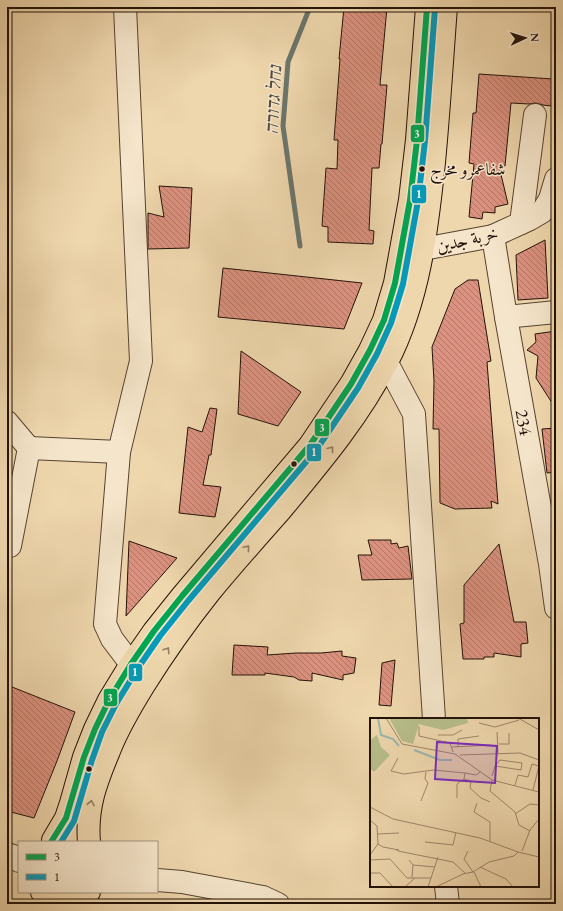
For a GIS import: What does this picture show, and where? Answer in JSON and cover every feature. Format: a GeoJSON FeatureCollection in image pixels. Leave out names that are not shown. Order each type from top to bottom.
{"type":"FeatureCollection","features":[{"type":"Feature","properties":{"kind":"main road"},"geometry":{"type":"LineString","coordinates":[[52,841],[66,818],[84,757],[95,729],[109,700],[131,664],[154,631],[182,596],[310,445],[351,384],[370,350],[384,320],[395,283],[410,200],[428,7]]}},
{"type":"Feature","properties":{"kind":"main road"},"geometry":{"type":"LineString","coordinates":[[89,841],[91,799],[99,774],[114,739],[148,679],[167,649],[209,593],[337,441],[359,410],[387,362],[401,331],[421,263],[427,224],[432,182],[446,7]]}},
{"type":"Feature","properties":{"kind":"main road"},"geometry":{"type":"LineString","coordinates":[[52,841],[63,838],[78,841]]}},
{"type":"Feature","properties":{"kind":"main road"},"geometry":{"type":"LineString","coordinates":[[42,893],[44,904]]}},
{"type":"Feature","properties":{"kind":"main road"},"geometry":{"type":"LineString","coordinates":[[43,893],[57,901],[68,902],[85,897]]}},
{"type":"Feature","properties":{"kind":"street"},"geometry":{"type":"LineString","coordinates":[[125,7],[141,361],[118,452],[105,624],[112,639],[131,664],[148,679]]}},
{"type":"Feature","properties":{"kind":"street"},"geometry":{"type":"LineString","coordinates":[[521,223],[535,115]]}},
{"type":"Feature","properties":{"kind":"street","name":"خربة جدين"},"geometry":{"type":"LineString","coordinates":[[423,249],[493,236],[542,212],[550,199],[556,179]]}},
{"type":"Feature","properties":{"kind":"street","name":"234"},"geometry":{"type":"LineString","coordinates":[[493,236],[506,317],[552,546],[556,608]]}},
{"type":"Feature","properties":{"kind":"street"},"geometry":{"type":"LineString","coordinates":[[506,317],[556,312]]}},
{"type":"Feature","properties":{"kind":"street"},"geometry":{"type":"LineString","coordinates":[[387,362],[414,414],[434,718]]}},
{"type":"Feature","properties":{"kind":"street"},"geometry":{"type":"LineString","coordinates":[[7,422],[29,448],[118,452]]}},
{"type":"Feature","properties":{"kind":"street"},"geometry":{"type":"LineString","coordinates":[[7,546],[10,546],[29,448]]}},
{"type":"Feature","properties":{"kind":"street"},"geometry":{"type":"LineString","coordinates":[[7,839],[18,843]]}},
{"type":"Feature","properties":{"kind":"street"},"geometry":{"type":"LineString","coordinates":[[7,854],[18,860]]}},
{"type":"Feature","properties":{"kind":"street"},"geometry":{"type":"LineString","coordinates":[[158,880],[182,882],[268,902]]}},
{"type":"Feature","properties":{"kind":"street"},"geometry":{"type":"LineString","coordinates":[[446,887],[448,904]]}},
{"type":"Feature","properties":{"kind":"building"},"geometry":{"type":"Polygon","coordinates":[[[344,7],[387,7],[380,85],[387,85],[382,144],[379,168],[372,168],[369,230],[374,231],[373,244],[328,242],[328,227],[322,226],[326,168],[337,169],[338,140],[334,140],[344,7]]]}},
{"type":"Feature","properties":{"kind":"building"},"geometry":{"type":"Polygon","coordinates":[[[479,74],[553,79],[551,106],[536,103],[511,103],[505,166],[499,166],[508,204],[495,207],[495,213],[483,212],[482,219],[469,217],[474,164],[469,163],[473,113],[476,113],[479,74]]]}},
{"type":"Feature","properties":{"kind":"building"},"geometry":{"type":"Polygon","coordinates":[[[159,186],[192,188],[189,248],[148,249],[148,213],[164,217],[159,186]]]}},
{"type":"Feature","properties":{"kind":"building"},"geometry":{"type":"Polygon","coordinates":[[[545,240],[548,298],[518,300],[516,255],[545,240]]]}},
{"type":"Feature","properties":{"kind":"building"},"geometry":{"type":"Polygon","coordinates":[[[223,268],[362,283],[344,329],[218,317],[223,268]]]}},
{"type":"Feature","properties":{"kind":"building"},"geometry":{"type":"Polygon","coordinates":[[[468,280],[478,280],[491,361],[487,362],[498,504],[491,501],[492,508],[455,509],[440,503],[439,429],[433,429],[434,381],[432,347],[455,289],[468,280]]]}},
{"type":"Feature","properties":{"kind":"building"},"geometry":{"type":"Polygon","coordinates":[[[556,331],[556,409],[536,378],[538,356],[527,350],[536,342],[535,334],[556,331]]]}},
{"type":"Feature","properties":{"kind":"building"},"geometry":{"type":"Polygon","coordinates":[[[241,351],[301,392],[278,426],[238,414],[241,351]]]}},
{"type":"Feature","properties":{"kind":"building"},"geometry":{"type":"Polygon","coordinates":[[[210,408],[217,409],[211,455],[209,455],[203,485],[221,487],[215,517],[179,513],[188,427],[202,432],[210,408]]]}},
{"type":"Feature","properties":{"kind":"building"},"geometry":{"type":"Polygon","coordinates":[[[556,428],[556,472],[547,473],[542,429],[556,428]]]}},
{"type":"Feature","properties":{"kind":"building"},"geometry":{"type":"Polygon","coordinates":[[[368,540],[391,540],[391,544],[397,543],[399,548],[408,546],[412,579],[362,580],[358,555],[372,555],[368,540]]]}},
{"type":"Feature","properties":{"kind":"building"},"geometry":{"type":"Polygon","coordinates":[[[129,541],[177,558],[126,616],[129,541]]]}},
{"type":"Feature","properties":{"kind":"building"},"geometry":{"type":"Polygon","coordinates":[[[499,544],[514,622],[526,622],[528,643],[521,644],[521,657],[494,653],[494,657],[484,657],[484,659],[463,659],[460,624],[464,623],[464,585],[499,544]]]}},
{"type":"Feature","properties":{"kind":"building"},"geometry":{"type":"Polygon","coordinates":[[[234,645],[268,647],[267,655],[342,651],[342,656],[356,658],[354,673],[343,675],[343,680],[312,673],[312,681],[265,673],[265,675],[232,675],[234,645]]]}},
{"type":"Feature","properties":{"kind":"building"},"geometry":{"type":"Polygon","coordinates":[[[395,660],[391,706],[379,705],[382,663],[395,660]]]}},
{"type":"Feature","properties":{"kind":"building"},"geometry":{"type":"Polygon","coordinates":[[[7,685],[75,712],[34,818],[7,811],[7,685]]]}},
{"type":"Feature","properties":{"kind":"waterway","name":"נחל גדורה"},"geometry":{"type":"LineString","coordinates":[[300,246],[283,126],[288,62],[310,7]]}},
{"type":"Feature","properties":{"kind":"transit line","name":"3"},"geometry":{"type":"LineString","coordinates":[[52,841],[66,818],[84,757],[95,729],[109,700],[131,664],[154,631],[182,596],[310,445],[351,384],[370,350],[384,320],[395,283],[410,200],[417,140],[427,7]]}},
{"type":"Feature","properties":{"kind":"transit line","name":"1"},"geometry":{"type":"LineString","coordinates":[[62,841],[74,821],[102,732],[116,704],[138,668],[160,636],[188,601],[317,449],[358,388],[377,354],[391,323],[403,284],[418,201],[425,141],[435,8]]}},
{"type":"Feature","properties":{"kind":"place","name":"شفاعمرو مخرج"},"geometry":{"type":"Point","coordinates":[422,169]}}]}
